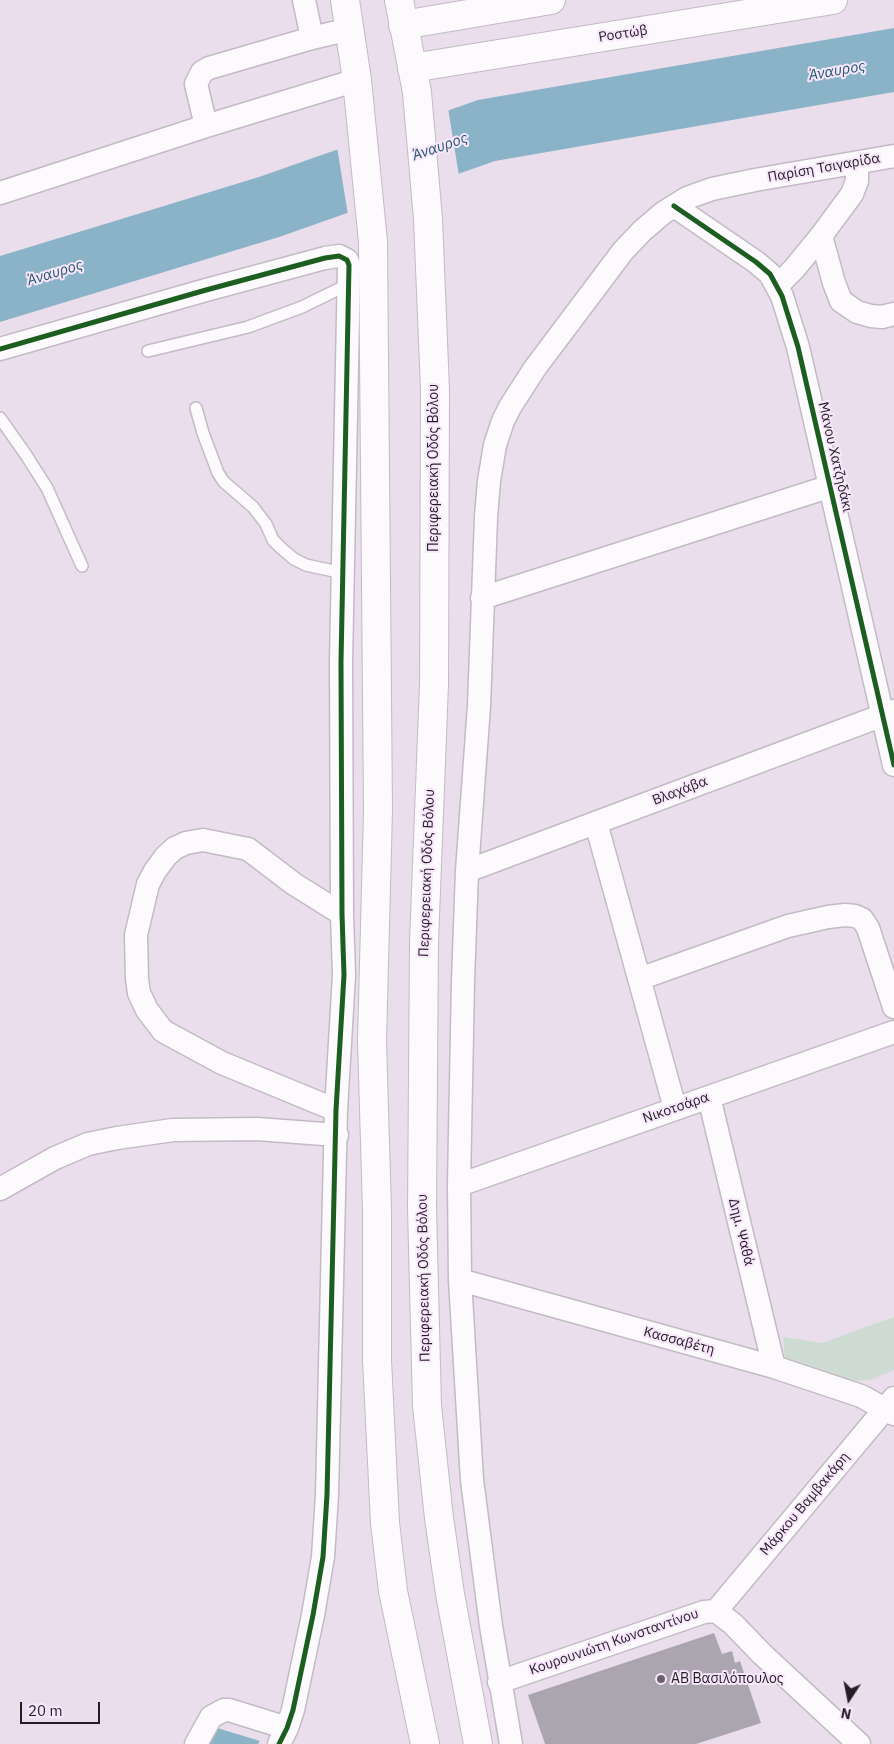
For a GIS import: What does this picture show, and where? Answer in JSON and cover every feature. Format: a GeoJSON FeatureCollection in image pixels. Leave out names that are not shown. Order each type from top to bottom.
{"type":"FeatureCollection","features":[{"type":"Feature","properties":{"kind":"main road"},"geometry":{"type":"LineString","coordinates":[[345,0],[358,90],[373,242],[378,810],[372,1041],[377,1360],[385,1523],[391,1574],[424,1744]]}},
{"type":"Feature","properties":{"kind":"main road"},"geometry":{"type":"LineString","coordinates":[[401,13],[551,0]]}},
{"type":"Feature","properties":{"kind":"main road","name":"Ροστώβ"},"geometry":{"type":"LineString","coordinates":[[415,80],[833,0]]}},
{"type":"Feature","properties":{"kind":"main road","name":"Περιφερειακή Οδός Βόλου"},"geometry":{"type":"LineString","coordinates":[[401,13],[415,80],[428,219],[435,390],[434,684],[424,942],[422,1188],[427,1406],[439,1518],[450,1594],[478,1744]]}},
{"type":"Feature","properties":{"kind":"street"},"geometry":{"type":"LineString","coordinates":[[304,0],[312,38]]}},
{"type":"Feature","properties":{"kind":"street"},"geometry":{"type":"LineString","coordinates":[[206,126],[196,84],[202,72],[209,68],[312,38],[350,29]]}},
{"type":"Feature","properties":{"kind":"street"},"geometry":{"type":"LineString","coordinates":[[0,193],[206,126],[358,90]]}},
{"type":"Feature","properties":{"kind":"street","name":"Παρίση Τσιγαρίδα"},"geometry":{"type":"LineString","coordinates":[[511,1744],[499,1682],[472,1480],[460,1280],[459,1185],[462,981],[467,871],[479,706],[482,598],[489,481],[495,444],[503,421],[518,393],[535,368],[623,251],[650,224],[674,206],[687,198],[712,189],[894,156]]}},
{"type":"Feature","properties":{"kind":"street"},"geometry":{"type":"LineString","coordinates":[[778,285],[821,236],[855,189],[858,172],[857,162]]}},
{"type":"Feature","properties":{"kind":"street","name":"Μάνου Χατζηδάκι"},"geometry":{"type":"LineString","coordinates":[[674,206],[756,262],[770,274],[778,285],[798,347],[830,486],[888,713],[894,765]]}},
{"type":"Feature","properties":{"kind":"street"},"geometry":{"type":"LineString","coordinates":[[821,236],[834,284],[841,301],[857,312],[871,316],[882,317],[894,314]]}},
{"type":"Feature","properties":{"kind":"street"},"geometry":{"type":"LineString","coordinates":[[0,349],[326,258],[339,256],[347,260],[349,265],[342,573],[342,914],[344,975],[336,1110],[337,1135],[328,1495],[323,1557],[313,1616],[293,1710],[283,1736],[229,1710],[224,1710],[211,1717],[196,1744]]}},
{"type":"Feature","properties":{"kind":"street"},"geometry":{"type":"LineString","coordinates":[[482,598],[830,486]]}},
{"type":"Feature","properties":{"kind":"street","name":"Βλαχάβα"},"geometry":{"type":"LineString","coordinates":[[467,871],[888,713]]}},
{"type":"Feature","properties":{"kind":"street"},"geometry":{"type":"LineString","coordinates":[[596,823],[675,1108]]}},
{"type":"Feature","properties":{"kind":"street"},"geometry":{"type":"LineString","coordinates":[[336,1110],[222,1063],[163,1031],[147,1010],[139,993],[136,935],[148,884],[155,871],[166,856],[175,848],[186,843],[203,840],[248,849],[294,884],[342,914]]}},
{"type":"Feature","properties":{"kind":"street"},"geometry":{"type":"LineString","coordinates":[[639,979],[788,926],[845,915],[854,916],[862,920],[868,928],[894,1006]]}},
{"type":"Feature","properties":{"kind":"street","name":"Νικοτσάρα"},"geometry":{"type":"LineString","coordinates":[[459,1185],[894,1032]]}},
{"type":"Feature","properties":{"kind":"street","name":"Δημ. Ψαθά"},"geometry":{"type":"LineString","coordinates":[[708,1097],[774,1367]]}},
{"type":"Feature","properties":{"kind":"street"},"geometry":{"type":"LineString","coordinates":[[0,1188],[55,1158],[88,1144],[117,1138],[173,1130],[248,1129],[337,1135]]}},
{"type":"Feature","properties":{"kind":"street","name":"Κασσαβέτη"},"geometry":{"type":"LineString","coordinates":[[460,1280],[774,1367],[891,1407]]}},
{"type":"Feature","properties":{"kind":"street","name":"Μάρκου Βαμβακάρη"},"geometry":{"type":"LineString","coordinates":[[716,1611],[891,1407]]}},
{"type":"Feature","properties":{"kind":"street","name":"Κουρουνιώτη Κωνσταντίνου"},"geometry":{"type":"LineString","coordinates":[[499,1682],[704,1612],[716,1611],[733,1624],[762,1654],[859,1744]]}},
{"type":"Feature","properties":{"kind":"lane"},"geometry":{"type":"LineString","coordinates":[[148,351],[248,328],[302,307],[349,284]]}},
{"type":"Feature","properties":{"kind":"lane"},"geometry":{"type":"LineString","coordinates":[[196,408],[203,433],[218,472],[224,482],[254,507],[266,524],[273,540],[294,559],[306,565],[342,573]]}},
{"type":"Feature","properties":{"kind":"lane"},"geometry":{"type":"LineString","coordinates":[[0,418],[48,488],[82,566]]}},
{"type":"Feature","properties":{"kind":"shaded area"},"geometry":{"type":"Polygon","coordinates":[[[894,1317],[894,1370],[871,1380],[853,1381],[785,1358],[783,1337],[822,1343],[894,1317]]]}},
{"type":"Feature","properties":{"kind":"water","name":"Άναυρος"},"geometry":{"type":"Polygon","coordinates":[[[894,28],[894,92],[495,161],[279,237],[0,322],[0,256],[259,177],[478,100],[894,28]]]}},
{"type":"Feature","properties":{"kind":"water"},"geometry":{"type":"Polygon","coordinates":[[[214,1727],[260,1741],[258,1744],[206,1744],[214,1727]]]}},
{"type":"Feature","properties":{"kind":"pier"},"geometry":{"type":"Polygon","coordinates":[[[448,108],[459,176],[348,215],[337,147],[448,108]]]}},
{"type":"Feature","properties":{"kind":"building","name":"ΑΒ Βασιλόπουλος"},"geometry":{"type":"Polygon","coordinates":[[[714,1633],[722,1654],[732,1651],[735,1663],[740,1661],[761,1723],[696,1744],[545,1744],[528,1695],[714,1633]]]}},
{"type":"Feature","properties":{"kind":"cycle path"},"geometry":{"type":"LineString","coordinates":[[674,206],[756,262],[770,274],[782,296],[798,347],[894,765]]}},
{"type":"Feature","properties":{"kind":"cycle path"},"geometry":{"type":"LineString","coordinates":[[0,349],[325,258],[339,256],[347,260],[349,265],[341,662],[344,975],[336,1110],[327,1495],[323,1557],[313,1615],[293,1710],[279,1744]]}},
{"type":"Feature","properties":{"kind":"place","name":"ΑΒ Βασιλόπουλος"},"geometry":{"type":"Point","coordinates":[661,1679]}}]}
